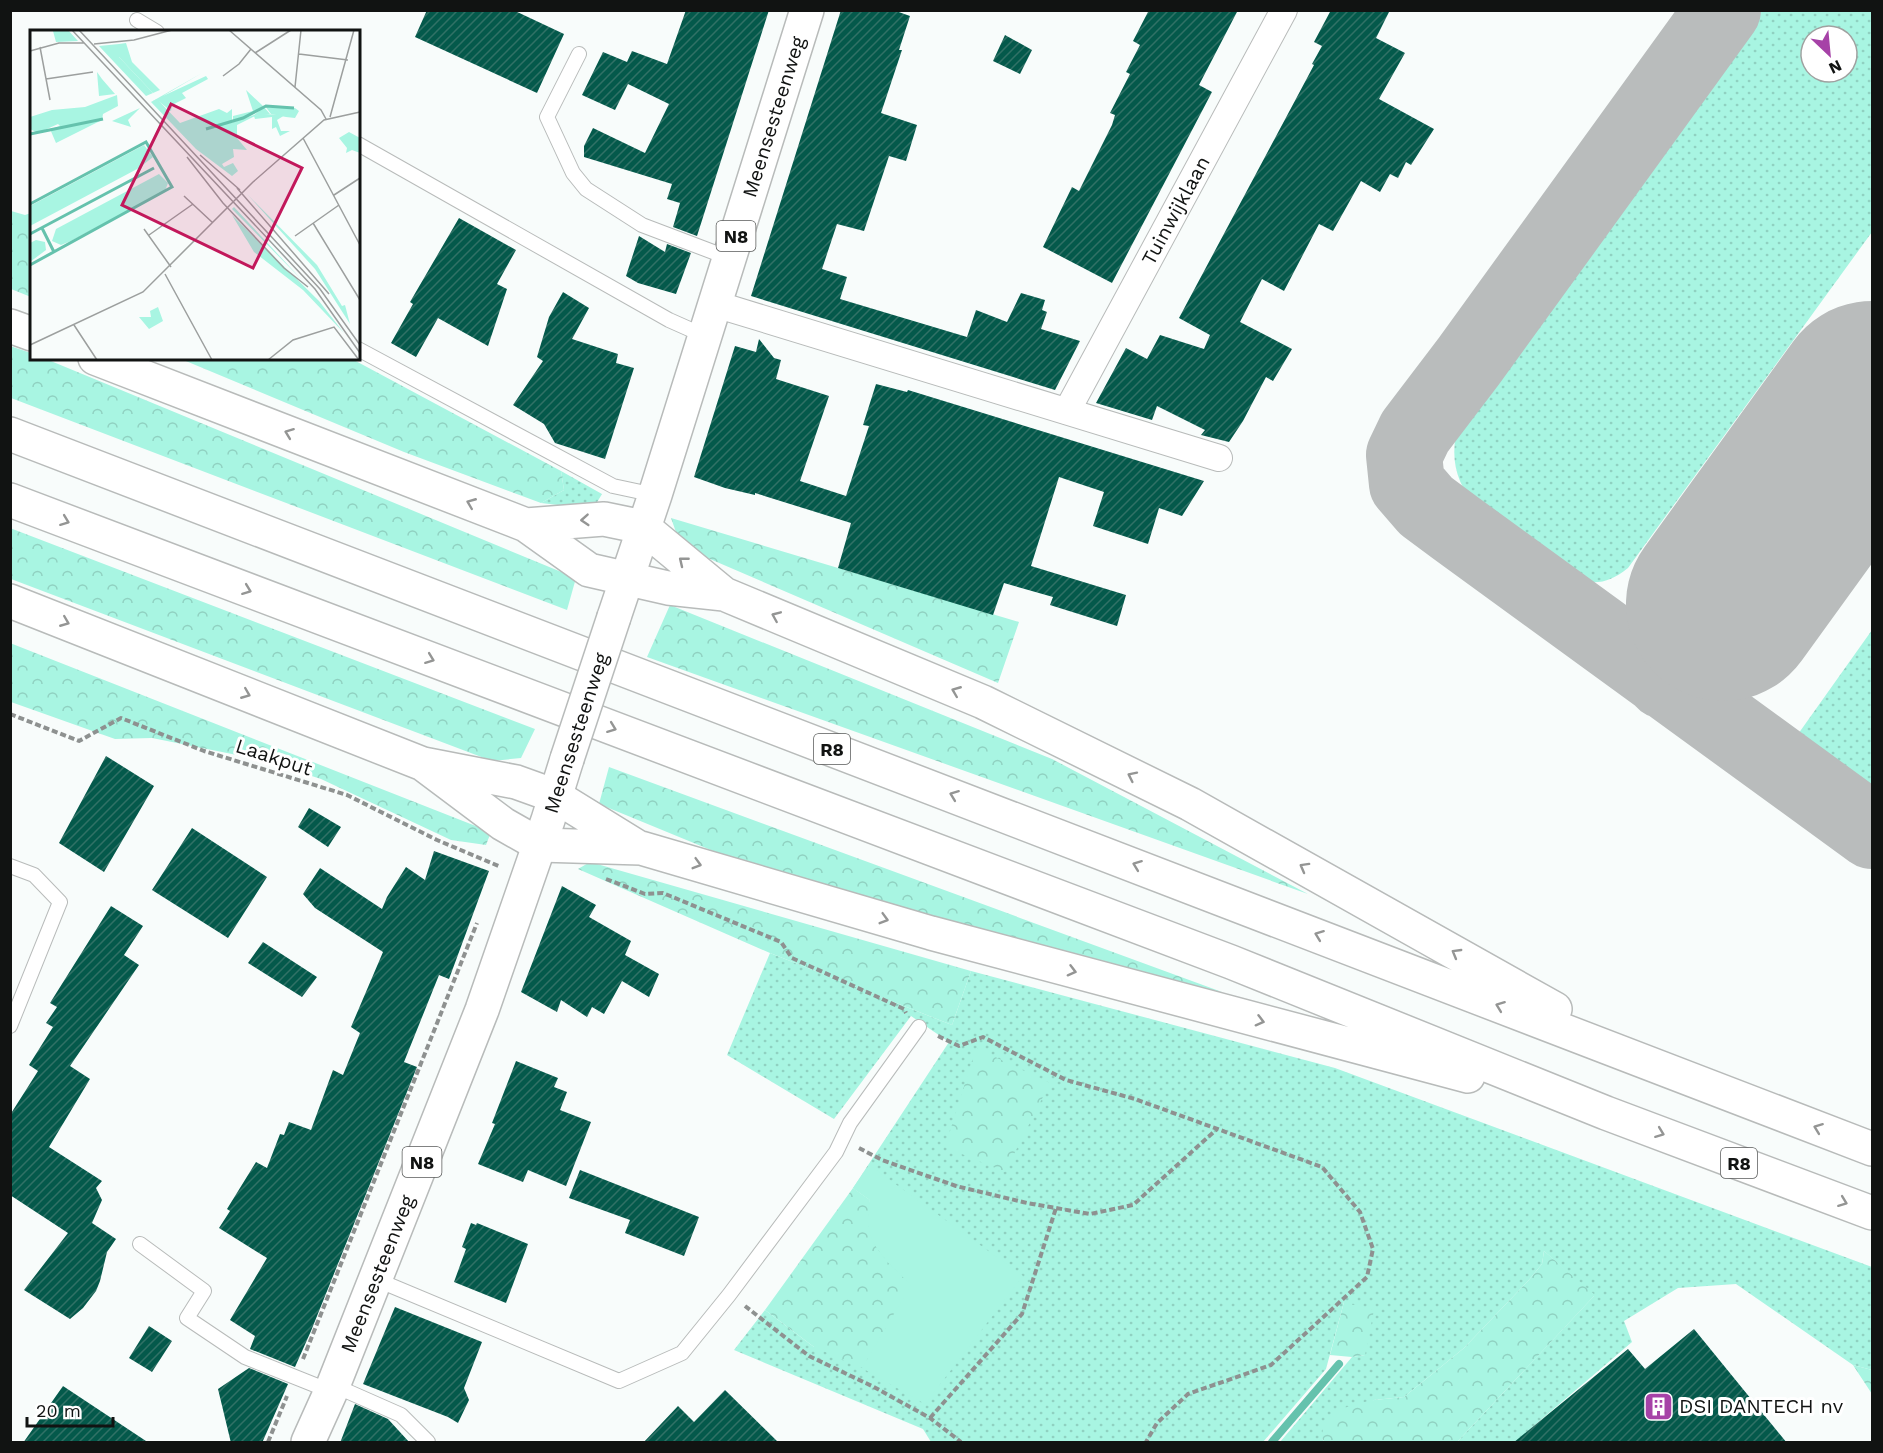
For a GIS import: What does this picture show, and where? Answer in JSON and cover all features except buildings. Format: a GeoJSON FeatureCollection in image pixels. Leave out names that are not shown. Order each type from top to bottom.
{"type":"FeatureCollection","features":[{"type":"Feature","properties":{"kind":"main road","name":"Meensesteenweg"},"geometry":{"type":"LineString","coordinates":[[313,1441],[482,1010],[540,845],[655,495],[807,10]]}},
{"type":"Feature","properties":{"kind":"main road"},"geometry":{"type":"LineString","coordinates":[[10,326],[30,333]]}},
{"type":"Feature","properties":{"kind":"main road"},"geometry":{"type":"LineString","coordinates":[[100,360],[526,525],[589,570],[668,588],[724,594],[983,702],[1190,804],[1382,910],[1653,1065]]}},
{"type":"Feature","properties":{"kind":"main road","name":"R8"},"geometry":{"type":"LineString","coordinates":[[10,434],[1872,1149]]}},
{"type":"Feature","properties":{"kind":"main road","name":"R8"},"geometry":{"type":"LineString","coordinates":[[10,500],[1231,962],[1605,1113],[1872,1213]]}},
{"type":"Feature","properties":{"kind":"main road"},"geometry":{"type":"LineString","coordinates":[[526,525],[604,519],[643,527],[724,594]]}},
{"type":"Feature","properties":{"kind":"main road"},"geometry":{"type":"LineString","coordinates":[[10,601],[423,764],[516,782],[555,796],[640,848]]}},
{"type":"Feature","properties":{"kind":"main road"},"geometry":{"type":"LineString","coordinates":[[423,764],[503,824],[540,845],[640,848],[931,933],[1605,1113]]}},
{"type":"Feature","properties":{"kind":"street","name":"Tuinwijklaan"},"geometry":{"type":"LineString","coordinates":[[1068,411],[1284,10]]}},
{"type":"Feature","properties":{"kind":"street"},"geometry":{"type":"LineString","coordinates":[[715,304],[1219,458]]}},
{"type":"Feature","properties":{"kind":"lane"},"geometry":{"type":"LineString","coordinates":[[136,20],[154,30]]}},
{"type":"Feature","properties":{"kind":"lane"},"geometry":{"type":"LineString","coordinates":[[579,54],[547,117],[573,173],[586,189],[642,225],[729,258]]}},
{"type":"Feature","properties":{"kind":"lane"},"geometry":{"type":"LineString","coordinates":[[360,145],[669,320],[705,336]]}},
{"type":"Feature","properties":{"kind":"lane"},"geometry":{"type":"LineString","coordinates":[[360,350],[613,486],[655,495]]}},
{"type":"Feature","properties":{"kind":"lane"},"geometry":{"type":"LineString","coordinates":[[10,866],[34,874],[60,902],[10,1026]]}},
{"type":"Feature","properties":{"kind":"lane"},"geometry":{"type":"LineString","coordinates":[[375,1279],[620,1381],[682,1353],[729,1295],[836,1152],[850,1123],[919,1028]]}},
{"type":"Feature","properties":{"kind":"lane"},"geometry":{"type":"LineString","coordinates":[[140,1244],[204,1291],[187,1318],[245,1357],[401,1415],[428,1443]]}},
{"type":"Feature","properties":{"kind":"path","name":"Laakput"},"geometry":{"type":"LineString","coordinates":[[10,714],[79,741],[121,718],[204,751],[347,795],[437,840],[528,878]]}},
{"type":"Feature","properties":{"kind":"path"},"geometry":{"type":"LineString","coordinates":[[597,876],[645,894],[663,893],[781,942],[792,958],[904,1009],[908,1018],[919,1028],[958,1046],[983,1037],[1066,1080],[1135,1099],[1322,1167],[1360,1212],[1373,1249],[1367,1277],[1271,1365],[1188,1394],[1157,1423],[1146,1443]]}},
{"type":"Feature","properties":{"kind":"path"},"geometry":{"type":"LineString","coordinates":[[268,1443],[478,919]]}},
{"type":"Feature","properties":{"kind":"path"},"geometry":{"type":"LineString","coordinates":[[842,1139],[882,1160],[930,1179],[1027,1203],[1090,1214],[1133,1205],[1217,1129]]}},
{"type":"Feature","properties":{"kind":"path"},"geometry":{"type":"LineString","coordinates":[[930,1418],[1022,1314],[1056,1208]]}},
{"type":"Feature","properties":{"kind":"path"},"geometry":{"type":"LineString","coordinates":[[729,1295],[765,1320],[809,1356],[872,1386],[930,1418],[961,1443]]}},
{"type":"Feature","properties":{"kind":"green space"},"geometry":{"type":"Polygon","coordinates":[[[1752,11],[1872,11],[1872,232],[1628,568],[1604,581],[1576,580],[1480,511],[1459,478],[1454,456],[1460,417],[1752,11]]]}},
{"type":"Feature","properties":{"kind":"green space"},"geometry":{"type":"Polygon","coordinates":[[[11,211],[25,215],[30,213],[30,297],[11,289],[11,211]]]}},
{"type":"Feature","properties":{"kind":"green space"},"geometry":{"type":"Polygon","coordinates":[[[10,346],[30,353],[30,360],[48,360],[576,578],[567,610],[11,398],[10,346]]]}},
{"type":"Feature","properties":{"kind":"green space"},"geometry":{"type":"Polygon","coordinates":[[[183,360],[354,360],[561,471],[564,490],[541,503],[404,452],[183,360]]]}},
{"type":"Feature","properties":{"kind":"green space"},"geometry":{"type":"Polygon","coordinates":[[[561,471],[602,494],[596,504],[583,508],[541,503],[564,490],[561,471]]]}},
{"type":"Feature","properties":{"kind":"green space"},"geometry":{"type":"Polygon","coordinates":[[[671,518],[1019,622],[998,683],[689,550],[677,535],[671,518]]]}},
{"type":"Feature","properties":{"kind":"green space"},"geometry":{"type":"Polygon","coordinates":[[[10,528],[535,729],[521,758],[492,761],[11,579],[10,528]]]}},
{"type":"Feature","properties":{"kind":"green space"},"geometry":{"type":"Polygon","coordinates":[[[670,605],[1052,759],[1308,894],[647,657],[670,605]]]}},
{"type":"Feature","properties":{"kind":"green space"},"geometry":{"type":"Polygon","coordinates":[[[1872,630],[1872,797],[1796,740],[1796,737],[1872,630]]]}},
{"type":"Feature","properties":{"kind":"green space"},"geometry":{"type":"Polygon","coordinates":[[[10,643],[491,832],[486,845],[451,840],[321,779],[290,769],[232,754],[152,738],[115,739],[11,702],[10,643]]]}},
{"type":"Feature","properties":{"kind":"green space"},"geometry":{"type":"Polygon","coordinates":[[[609,767],[1222,992],[1158,979],[735,860],[599,804],[609,767]]]}},
{"type":"Feature","properties":{"kind":"green space"},"geometry":{"type":"Polygon","coordinates":[[[590,862],[971,971],[952,1025],[770,953],[578,869],[590,862]]]}},
{"type":"Feature","properties":{"kind":"green space"},"geometry":{"type":"Polygon","coordinates":[[[770,953],[952,1025],[971,971],[1335,1068],[1872,1267],[1872,1370],[1853,1365],[1736,1284],[1678,1288],[1624,1321],[1632,1342],[1515,1442],[1457,1442],[1594,1296],[1544,1251],[1542,1264],[1528,1281],[1464,1348],[1404,1397],[1374,1400],[1322,1438],[1324,1442],[1280,1442],[1352,1357],[1365,1355],[1344,1302],[1326,1369],[1263,1442],[931,1442],[923,1429],[734,1350],[765,1310],[814,1347],[870,1200],[853,1188],[949,1042],[911,1016],[834,1119],[727,1055],[770,953]]]}},
{"type":"Feature","properties":{"kind":"green space"},"geometry":{"type":"Polygon","coordinates":[[[976,1048],[1050,1083],[1005,1172],[945,1147],[976,1048]]]}},
{"type":"Feature","properties":{"kind":"green space"},"geometry":{"type":"Polygon","coordinates":[[[869,1165],[1023,1276],[925,1404],[862,1368],[911,1285],[877,1248],[869,1227],[870,1200],[853,1188],[869,1165]]]}},
{"type":"Feature","properties":{"kind":"green space"},"geometry":{"type":"Polygon","coordinates":[[[853,1188],[870,1200],[869,1227],[877,1248],[892,1267],[912,1285],[862,1368],[814,1347],[765,1310],[853,1188]]]}},
{"type":"Feature","properties":{"kind":"green space"},"geometry":{"type":"Polygon","coordinates":[[[1544,1251],[1595,1295],[1457,1442],[1324,1442],[1323,1427],[1339,1410],[1374,1400],[1404,1397],[1464,1348],[1528,1281],[1542,1264],[1544,1251]]]}},
{"type":"Feature","properties":{"kind":"green space"},"geometry":{"type":"Polygon","coordinates":[[[1344,1302],[1374,1310],[1365,1355],[1352,1357],[1330,1355],[1344,1302]]]}},
{"type":"Feature","properties":{"kind":"green space"},"geometry":{"type":"Polygon","coordinates":[[[1853,1365],[1872,1370],[1872,1394],[1853,1365]]]}},
{"type":"Feature","properties":{"kind":"waterway"},"geometry":{"type":"LineString","coordinates":[[1272,1442],[1339,1364]]}},
{"type":"Feature","properties":{"kind":"taxiway"},"geometry":{"type":"LineString","coordinates":[[1723,10],[1415,432],[1404,455],[1407,484],[1426,506],[1872,831]]}},
{"type":"Feature","properties":{"kind":"taxiway"},"geometry":{"type":"LineString","coordinates":[[1664,681],[1723,604]]}},
{"type":"Feature","properties":{"kind":"runway"},"geometry":{"type":"LineString","coordinates":[[1723,604],[1872,398]]}},
{"type":"Feature","properties":{"kind":"place","name":"DSI DANTECH nv"},"geometry":{"type":"Point","coordinates":[1658,1406]}}]}
